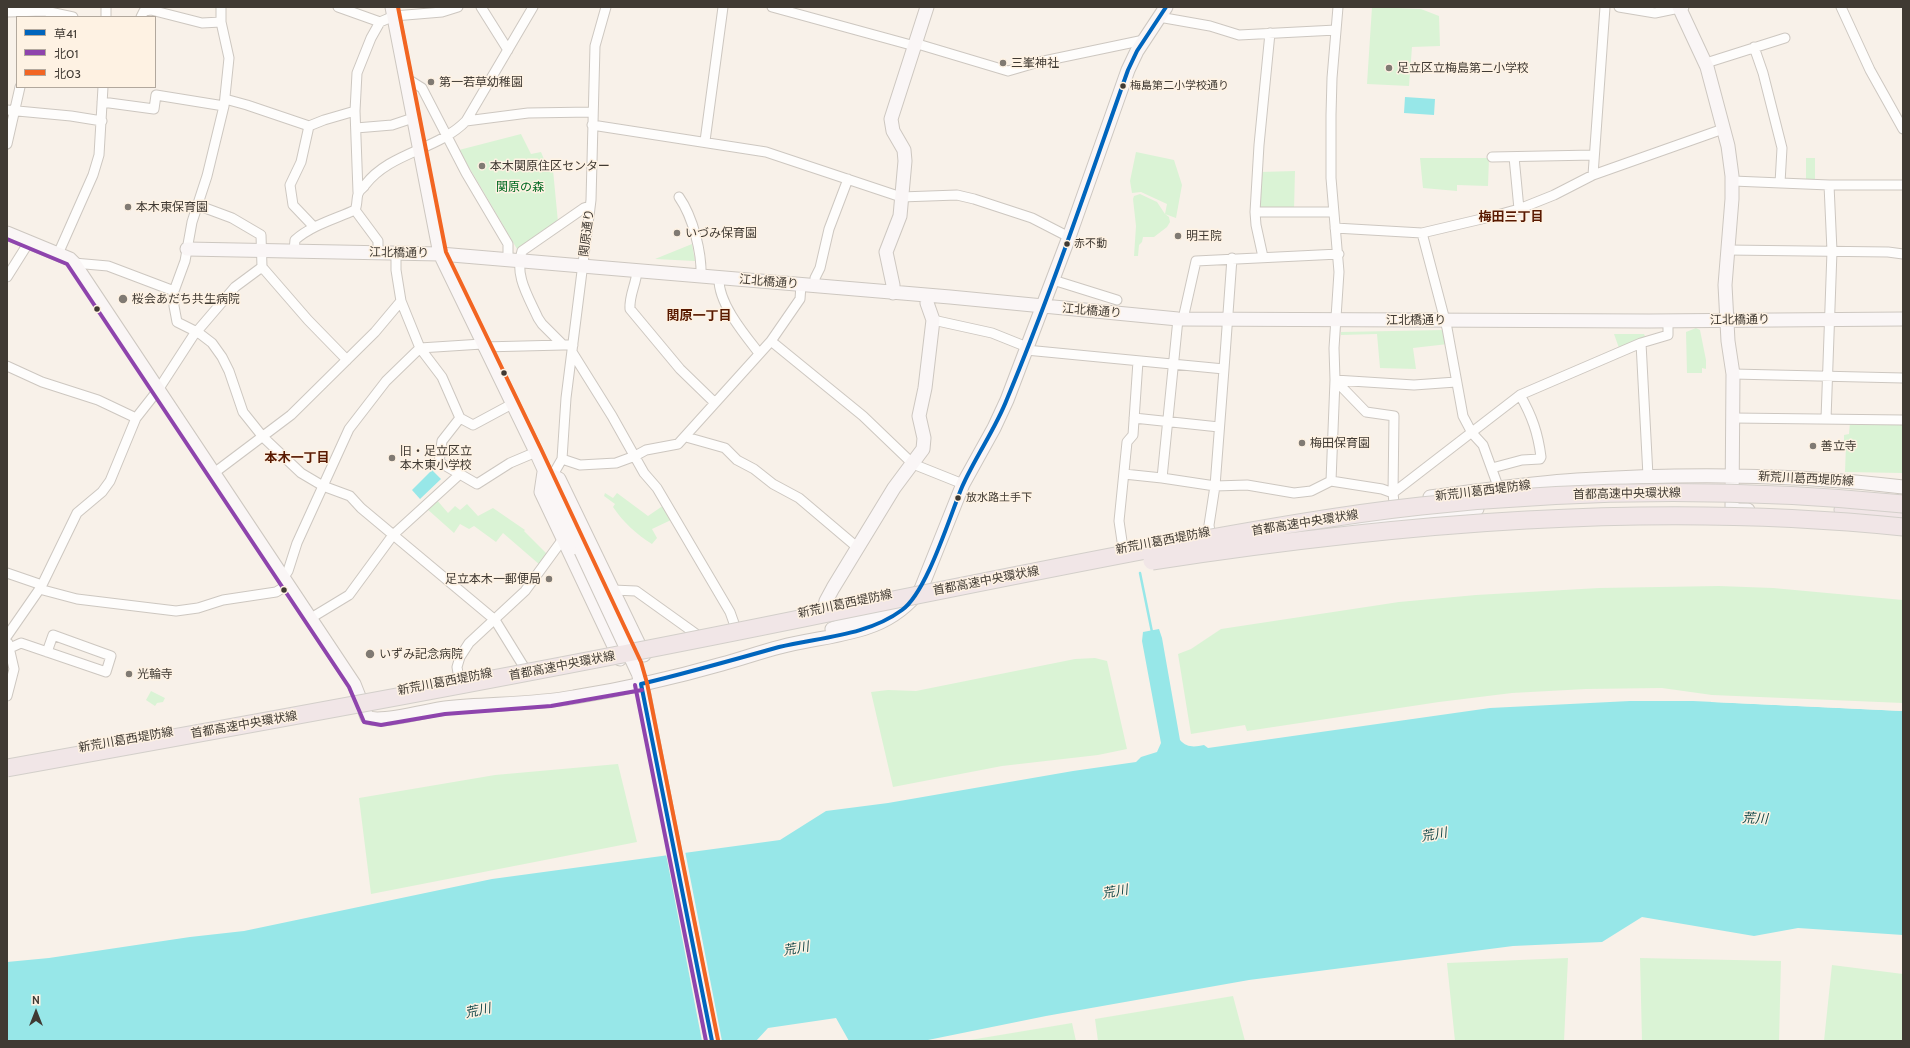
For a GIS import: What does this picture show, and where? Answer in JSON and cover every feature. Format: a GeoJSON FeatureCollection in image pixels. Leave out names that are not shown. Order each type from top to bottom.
{"type":"FeatureCollection","features":[{"type":"Feature","properties":{"kind":"highway","name":"首都高速中央環状線"},"geometry":{"type":"LineString","coordinates":[[7,768],[586,662],[955,587],[1232,535],[1365,513],[1423,506],[1529,497],[1604,494],[1733,494],[1903,499]]}},
{"type":"Feature","properties":{"kind":"highway"},"geometry":{"type":"LineString","coordinates":[[1370,532],[1430,521],[1465,517],[1647,505],[1763,505],[1903,515]]}},
{"type":"Feature","properties":{"kind":"highway","name":"首都高速中央環状線"},"geometry":{"type":"LineString","coordinates":[[7,780],[510,687],[957,597],[1126,565],[1236,548],[1370,532],[1530,519],[1660,515],[1771,517],[1903,526]]}},
{"type":"Feature","properties":{"kind":"main road"},"geometry":{"type":"LineString","coordinates":[[893,293],[893,285],[886,252],[900,216],[905,161],[904,150],[893,131],[891,119],[927,7]]}},
{"type":"Feature","properties":{"kind":"main road"},"geometry":{"type":"LineString","coordinates":[[1681,7],[1706,63],[1728,146],[1733,180],[1725,285],[1733,374],[1733,510],[1797,512],[1903,520]]}},
{"type":"Feature","properties":{"kind":"main road"},"geometry":{"type":"LineString","coordinates":[[393,11],[440,254],[483,346],[548,477],[640,678],[712,1041]]}},
{"type":"Feature","properties":{"kind":"main road"},"geometry":{"type":"LineString","coordinates":[[7,232],[58,254],[74,263],[354,684],[362,704],[370,718],[381,719],[444,708],[532,702],[574,697],[640,678],[722,664],[780,647],[867,628],[892,617],[911,601],[921,588],[963,484],[994,428],[1027,348],[1069,237],[1128,70],[1144,40],[1163,12]]}},
{"type":"Feature","properties":{"kind":"main road","name":"江北橋通り"},"geometry":{"type":"LineString","coordinates":[[188,249],[396,252],[514,259],[1181,319],[1336,321],[1903,319]]}},
{"type":"Feature","properties":{"kind":"main road"},"geometry":{"type":"LineString","coordinates":[[824,609],[826,601],[894,488],[913,464],[922,449],[924,438],[920,416],[933,320],[927,304],[928,296]]}},
{"type":"Feature","properties":{"kind":"main road","name":"新荒川葛西堤防線"},"geometry":{"type":"LineString","coordinates":[[642,650],[696,634],[921,588],[1393,497],[1500,489],[1576,480],[1648,476],[1733,476],[1810,478],[1903,499]]}},
{"type":"Feature","properties":{"kind":"main road"},"geometry":{"type":"LineString","coordinates":[[548,477],[541,492],[618,654]]}},
{"type":"Feature","properties":{"kind":"main road"},"geometry":{"type":"LineString","coordinates":[[548,477],[559,479],[642,650]]}},
{"type":"Feature","properties":{"kind":"main road","name":"新荒川葛西堤防線"},"geometry":{"type":"LineString","coordinates":[[7,773],[618,654],[1126,560],[1396,518],[1484,508],[1588,500],[1732,499],[1806,502],[1903,499]]}},
{"type":"Feature","properties":{"kind":"main road","name":"新荒川葛西堤防線"},"geometry":{"type":"LineString","coordinates":[[7,761],[362,704],[459,679],[524,666],[618,654]]}},
{"type":"Feature","properties":{"kind":"street"},"geometry":{"type":"LineString","coordinates":[[221,7],[221,22],[229,58],[225,103],[207,176],[197,205],[188,249],[174,291],[174,306],[177,322],[196,332],[212,343],[222,357],[229,371],[243,412],[263,438],[301,473],[323,486],[350,496],[361,508],[495,620],[524,666]]}},
{"type":"Feature","properties":{"kind":"street"},"geometry":{"type":"LineString","coordinates":[[338,7],[380,22]]}},
{"type":"Feature","properties":{"kind":"street"},"geometry":{"type":"LineString","coordinates":[[294,251],[295,240],[314,227],[355,210],[358,203],[355,111],[357,73],[371,38],[380,22],[393,11],[442,12],[458,7]]}},
{"type":"Feature","properties":{"kind":"street"},"geometry":{"type":"LineString","coordinates":[[481,7],[508,50]]}},
{"type":"Feature","properties":{"kind":"street"},"geometry":{"type":"LineString","coordinates":[[358,192],[372,176],[406,155],[448,136],[466,121],[508,50],[514,36],[533,7]]}},
{"type":"Feature","properties":{"kind":"street","name":"関原通り"},"geometry":{"type":"LineString","coordinates":[[562,459],[566,398],[590,206],[595,46],[606,7]]}},
{"type":"Feature","properties":{"kind":"street"},"geometry":{"type":"LineString","coordinates":[[705,141],[723,7]]}},
{"type":"Feature","properties":{"kind":"street"},"geometry":{"type":"LineString","coordinates":[[772,7],[916,45],[921,45],[1008,71],[1039,62],[1144,40]]}},
{"type":"Feature","properties":{"kind":"street"},"geometry":{"type":"LineString","coordinates":[[1331,481],[1338,254],[1331,178],[1332,78],[1338,7]]}},
{"type":"Feature","properties":{"kind":"street"},"geometry":{"type":"LineString","coordinates":[[1593,175],[1605,7]]}},
{"type":"Feature","properties":{"kind":"street"},"geometry":{"type":"LineString","coordinates":[[1618,7],[1654,13],[1681,7]]}},
{"type":"Feature","properties":{"kind":"street"},"geometry":{"type":"LineString","coordinates":[[1841,7],[1870,70],[1903,129]]}},
{"type":"Feature","properties":{"kind":"street"},"geometry":{"type":"LineString","coordinates":[[142,16],[144,11],[151,10],[202,24],[221,22]]}},
{"type":"Feature","properties":{"kind":"street"},"geometry":{"type":"LineString","coordinates":[[7,12],[30,14],[45,11],[68,16]]}},
{"type":"Feature","properties":{"kind":"street"},"geometry":{"type":"LineString","coordinates":[[1163,12],[1232,34],[1336,30]]}},
{"type":"Feature","properties":{"kind":"street"},"geometry":{"type":"LineString","coordinates":[[1262,257],[1255,212],[1259,145],[1270,33]]}},
{"type":"Feature","properties":{"kind":"street"},"geometry":{"type":"LineString","coordinates":[[1706,63],[1785,38]]}},
{"type":"Feature","properties":{"kind":"street"},"geometry":{"type":"LineString","coordinates":[[1754,47],[1763,73],[1782,148],[1780,182]]}},
{"type":"Feature","properties":{"kind":"street"},"geometry":{"type":"LineString","coordinates":[[406,78],[422,88],[466,173],[508,244],[519,275],[538,318],[563,345]]}},
{"type":"Feature","properties":{"kind":"street"},"geometry":{"type":"LineString","coordinates":[[7,144],[11,110],[20,88]]}},
{"type":"Feature","properties":{"kind":"street"},"geometry":{"type":"LineString","coordinates":[[58,254],[93,176],[99,154],[103,88]]}},
{"type":"Feature","properties":{"kind":"street"},"geometry":{"type":"LineString","coordinates":[[102,102],[154,109],[156,96],[248,105],[309,126],[355,111]]}},
{"type":"Feature","properties":{"kind":"street"},"geometry":{"type":"LineString","coordinates":[[11,110],[71,116],[102,121]]}},
{"type":"Feature","properties":{"kind":"street"},"geometry":{"type":"LineString","coordinates":[[466,121],[528,113],[592,112]]}},
{"type":"Feature","properties":{"kind":"street"},"geometry":{"type":"LineString","coordinates":[[356,128],[392,124],[413,118]]}},
{"type":"Feature","properties":{"kind":"street"},"geometry":{"type":"LineString","coordinates":[[592,125],[705,141],[766,152],[901,197],[957,195],[1032,218],[1069,237]]}},
{"type":"Feature","properties":{"kind":"street"},"geometry":{"type":"LineString","coordinates":[[309,126],[301,162],[290,185],[293,205],[314,227]]}},
{"type":"Feature","properties":{"kind":"street"},"geometry":{"type":"LineString","coordinates":[[1335,228],[1422,233],[1519,209],[1554,195],[1593,175],[1723,129]]}},
{"type":"Feature","properties":{"kind":"street"},"geometry":{"type":"LineString","coordinates":[[1492,157],[1594,155]]}},
{"type":"Feature","properties":{"kind":"street"},"geometry":{"type":"LineString","coordinates":[[1514,157],[1519,209]]}},
{"type":"Feature","properties":{"kind":"street"},"geometry":{"type":"LineString","coordinates":[[815,286],[815,278],[820,268],[829,229],[848,179]]}},
{"type":"Feature","properties":{"kind":"street"},"geometry":{"type":"LineString","coordinates":[[1733,180],[1829,185],[1903,186]]}},
{"type":"Feature","properties":{"kind":"street"},"geometry":{"type":"LineString","coordinates":[[1826,419],[1826,376],[1830,319],[1832,251],[1829,185]]}},
{"type":"Feature","properties":{"kind":"street"},"geometry":{"type":"LineString","coordinates":[[679,197],[684,204],[697,242],[701,276]]}},
{"type":"Feature","properties":{"kind":"street"},"geometry":{"type":"LineString","coordinates":[[197,205],[232,218],[261,235],[263,250],[262,267],[308,320],[346,360]]}},
{"type":"Feature","properties":{"kind":"street"},"geometry":{"type":"LineString","coordinates":[[514,259],[522,251],[584,208],[590,206]]}},
{"type":"Feature","properties":{"kind":"street"},"geometry":{"type":"LineString","coordinates":[[355,210],[378,241],[378,252]]}},
{"type":"Feature","properties":{"kind":"street"},"geometry":{"type":"LineString","coordinates":[[1255,212],[1334,212]]}},
{"type":"Feature","properties":{"kind":"street"},"geometry":{"type":"LineString","coordinates":[[1422,233],[1445,320],[1456,382],[1464,416],[1472,432],[1483,445],[1500,489]]}},
{"type":"Feature","properties":{"kind":"street"},"geometry":{"type":"LineString","coordinates":[[7,277],[29,242]]}},
{"type":"Feature","properties":{"kind":"street"},"geometry":{"type":"LineString","coordinates":[[1727,250],[1888,252],[1903,254]]}},
{"type":"Feature","properties":{"kind":"street"},"geometry":{"type":"LineString","coordinates":[[396,252],[396,270],[401,301],[420,348],[442,377],[460,418],[473,425],[512,404]]}},
{"type":"Feature","properties":{"kind":"street"},"geometry":{"type":"LineString","coordinates":[[1162,478],[1173,364],[1181,319],[1196,261],[1232,258],[1338,254]]}},
{"type":"Feature","properties":{"kind":"street"},"geometry":{"type":"LineString","coordinates":[[1210,532],[1209,525],[1215,486],[1232,258]]}},
{"type":"Feature","properties":{"kind":"street"},"geometry":{"type":"LineString","coordinates":[[74,263],[108,266],[174,291]]}},
{"type":"Feature","properties":{"kind":"street"},"geometry":{"type":"LineString","coordinates":[[7,636],[41,587],[77,513],[102,492],[110,481],[136,418],[158,390],[196,332],[235,286],[262,267]]}},
{"type":"Feature","properties":{"kind":"street"},"geometry":{"type":"LineString","coordinates":[[637,271],[634,288],[629,298],[630,309],[680,369],[715,403]]}},
{"type":"Feature","properties":{"kind":"street"},"geometry":{"type":"LineString","coordinates":[[719,278],[720,292],[739,328],[759,353]]}},
{"type":"Feature","properties":{"kind":"street"},"geometry":{"type":"LineString","coordinates":[[1053,280],[1117,300]]}},
{"type":"Feature","properties":{"kind":"street"},"geometry":{"type":"LineString","coordinates":[[548,477],[562,459],[580,465],[616,463],[654,447],[668,447],[678,444],[686,437],[771,341],[800,299],[801,285]]}},
{"type":"Feature","properties":{"kind":"street"},"geometry":{"type":"LineString","coordinates":[[214,473],[263,438],[291,415],[375,332],[401,301]]}},
{"type":"Feature","properties":{"kind":"street"},"geometry":{"type":"LineString","coordinates":[[933,320],[992,332],[1027,348],[1224,369]]}},
{"type":"Feature","properties":{"kind":"street"},"geometry":{"type":"LineString","coordinates":[[1393,497],[1472,432],[1520,395],[1641,343],[1668,334],[1668,321]]}},
{"type":"Feature","properties":{"kind":"street"},"geometry":{"type":"LineString","coordinates":[[771,341],[863,416],[913,464],[963,484]]}},
{"type":"Feature","properties":{"kind":"street"},"geometry":{"type":"LineString","coordinates":[[1641,343],[1648,476]]}},
{"type":"Feature","properties":{"kind":"street"},"geometry":{"type":"LineString","coordinates":[[7,573],[39,584],[43,590],[77,599],[176,610],[198,608],[223,600],[276,592],[286,581],[297,543],[349,429],[386,381],[420,348],[563,345],[572,348],[644,473],[657,488],[730,612],[735,626]]}},
{"type":"Feature","properties":{"kind":"street"},"geometry":{"type":"LineString","coordinates":[[1123,548],[1118,521],[1127,442],[1133,434],[1138,361]]}},
{"type":"Feature","properties":{"kind":"street"},"geometry":{"type":"LineString","coordinates":[[7,366],[42,382],[98,400],[136,418]]}},
{"type":"Feature","properties":{"kind":"street"},"geometry":{"type":"LineString","coordinates":[[1733,374],[1903,378]]}},
{"type":"Feature","properties":{"kind":"street"},"geometry":{"type":"LineString","coordinates":[[1334,380],[1414,385],[1456,382]]}},
{"type":"Feature","properties":{"kind":"street"},"geometry":{"type":"LineString","coordinates":[[1334,380],[1366,412],[1394,416],[1393,497],[1396,518]]}},
{"type":"Feature","properties":{"kind":"street"},"geometry":{"type":"LineString","coordinates":[[1492,468],[1522,460],[1540,459],[1541,457],[1539,436],[1520,395]]}},
{"type":"Feature","properties":{"kind":"street"},"geometry":{"type":"LineString","coordinates":[[460,418],[442,441],[439,462],[477,484],[510,463],[536,452]]}},
{"type":"Feature","properties":{"kind":"street"},"geometry":{"type":"LineString","coordinates":[[1134,418],[1168,423],[1219,427]]}},
{"type":"Feature","properties":{"kind":"street"},"geometry":{"type":"LineString","coordinates":[[1733,418],[1903,420]]}},
{"type":"Feature","properties":{"kind":"street"},"geometry":{"type":"LineString","coordinates":[[686,437],[725,448],[737,460],[754,469],[773,484],[799,498],[858,548]]}},
{"type":"Feature","properties":{"kind":"street"},"geometry":{"type":"LineString","coordinates":[[310,618],[349,595],[393,535],[460,474]]}},
{"type":"Feature","properties":{"kind":"street"},"geometry":{"type":"LineString","coordinates":[[1124,474],[1215,486],[1247,485],[1294,493],[1312,491],[1331,481],[1382,489],[1393,497]]}},
{"type":"Feature","properties":{"kind":"street"},"geometry":{"type":"LineString","coordinates":[[459,679],[457,667],[460,657],[469,643],[525,591],[563,540]]}},
{"type":"Feature","properties":{"kind":"street"},"geometry":{"type":"LineString","coordinates":[[613,590],[636,591],[696,634]]}},
{"type":"Feature","properties":{"kind":"street"},"geometry":{"type":"LineString","coordinates":[[7,696],[14,669],[8,643],[21,643],[47,652],[106,672],[111,656],[52,635],[47,652]]}},
{"type":"Feature","properties":{"kind":"green space"},"geometry":{"type":"Polygon","coordinates":[[[1372,7],[1421,9],[1439,16],[1440,46],[1412,47],[1409,86],[1367,84],[1372,7]]]}},
{"type":"Feature","properties":{"kind":"green space","name":"関原の森"},"geometry":{"type":"Polygon","coordinates":[[[521,134],[531,154],[541,152],[548,169],[553,170],[558,222],[517,249],[459,150],[521,134]]]}},
{"type":"Feature","properties":{"kind":"green space"},"geometry":{"type":"Polygon","coordinates":[[[1136,152],[1174,160],[1182,185],[1176,218],[1165,214],[1167,204],[1141,192],[1132,193],[1130,181],[1136,152]]]}},
{"type":"Feature","properties":{"kind":"green space"},"geometry":{"type":"Polygon","coordinates":[[[1420,158],[1489,158],[1488,186],[1457,185],[1457,191],[1423,188],[1420,158]]]}},
{"type":"Feature","properties":{"kind":"green space"},"geometry":{"type":"Polygon","coordinates":[[[1806,158],[1815,158],[1815,181],[1806,180],[1806,158]]]}},
{"type":"Feature","properties":{"kind":"green space"},"geometry":{"type":"Polygon","coordinates":[[[1295,171],[1294,210],[1259,209],[1260,172],[1295,171]]]}},
{"type":"Feature","properties":{"kind":"green space"},"geometry":{"type":"Polygon","coordinates":[[[1140,194],[1157,202],[1165,214],[1169,217],[1170,222],[1167,227],[1154,237],[1143,237],[1142,242],[1139,245],[1138,256],[1134,256],[1136,226],[1134,196],[1140,194]]]}},
{"type":"Feature","properties":{"kind":"green space"},"geometry":{"type":"Polygon","coordinates":[[[692,244],[695,261],[655,259],[692,244]]]}},
{"type":"Feature","properties":{"kind":"green space"},"geometry":{"type":"Polygon","coordinates":[[[1696,328],[1700,330],[1706,360],[1706,369],[1702,368],[1702,373],[1687,373],[1686,332],[1696,328]]]}},
{"type":"Feature","properties":{"kind":"green space"},"geometry":{"type":"Polygon","coordinates":[[[1444,330],[1448,344],[1413,348],[1416,369],[1380,368],[1377,334],[1341,335],[1341,332],[1444,330]]]}},
{"type":"Feature","properties":{"kind":"green space"},"geometry":{"type":"Polygon","coordinates":[[[1614,334],[1644,334],[1646,338],[1619,348],[1614,334]]]}},
{"type":"Feature","properties":{"kind":"green space"},"geometry":{"type":"Polygon","coordinates":[[[1850,422],[1903,423],[1903,473],[1845,472],[1846,445],[1844,445],[1844,435],[1849,434],[1850,422]]]}},
{"type":"Feature","properties":{"kind":"green space"},"geometry":{"type":"Polygon","coordinates":[[[605,493],[613,498],[617,493],[648,516],[664,505],[671,520],[652,529],[657,538],[652,544],[626,523],[613,507],[615,504],[604,496],[605,493]]]}},
{"type":"Feature","properties":{"kind":"green space"},"geometry":{"type":"Polygon","coordinates":[[[436,499],[448,513],[455,506],[460,510],[467,504],[478,516],[493,508],[525,530],[524,531],[547,554],[540,565],[503,533],[496,542],[474,526],[469,529],[460,524],[454,533],[426,508],[436,499]]]}},
{"type":"Feature","properties":{"kind":"green space"},"geometry":{"type":"Polygon","coordinates":[[[1719,586],[1773,588],[1903,600],[1903,703],[1712,695],[1662,688],[1586,689],[1512,693],[1439,702],[1247,731],[1245,725],[1191,734],[1178,654],[1191,649],[1221,629],[1399,602],[1476,595],[1599,588],[1719,586]]]}},
{"type":"Feature","properties":{"kind":"green space"},"geometry":{"type":"Polygon","coordinates":[[[1095,658],[1107,661],[1127,749],[1098,755],[1002,766],[893,787],[871,692],[888,690],[916,691],[1075,659],[1095,658]]]}},
{"type":"Feature","properties":{"kind":"green space"},"geometry":{"type":"Polygon","coordinates":[[[151,691],[165,698],[163,702],[157,703],[155,706],[146,700],[151,691]]]}},
{"type":"Feature","properties":{"kind":"green space"},"geometry":{"type":"Polygon","coordinates":[[[618,764],[637,842],[371,894],[359,798],[495,775],[618,764]]]}},
{"type":"Feature","properties":{"kind":"green space"},"geometry":{"type":"Polygon","coordinates":[[[1568,958],[1564,1041],[1455,1041],[1447,963],[1568,958]]]}},
{"type":"Feature","properties":{"kind":"green space"},"geometry":{"type":"Polygon","coordinates":[[[1640,958],[1781,961],[1779,1041],[1642,1041],[1640,958]]]}},
{"type":"Feature","properties":{"kind":"green space"},"geometry":{"type":"Polygon","coordinates":[[[1832,965],[1903,974],[1903,1041],[1824,1041],[1832,965]]]}},
{"type":"Feature","properties":{"kind":"green space"},"geometry":{"type":"Polygon","coordinates":[[[1233,996],[1245,1041],[1098,1041],[1095,1019],[1233,996]]]}},
{"type":"Feature","properties":{"kind":"green space"},"geometry":{"type":"Polygon","coordinates":[[[1072,1023],[1076,1041],[964,1041],[1072,1023]]]}},
{"type":"Feature","properties":{"kind":"water"},"geometry":{"type":"Polygon","coordinates":[[[1405,97],[1435,99],[1434,115],[1404,113],[1405,97]]]}},
{"type":"Feature","properties":{"kind":"water"},"geometry":{"type":"Polygon","coordinates":[[[432,470],[441,479],[420,499],[412,490],[432,470]]]}},
{"type":"Feature","properties":{"kind":"water","name":"荒川"},"geometry":{"type":"Polygon","coordinates":[[[1159,629],[1162,638],[1180,740],[1191,746],[1204,745],[1208,748],[1490,708],[1630,701],[1693,701],[1903,711],[1903,935],[1798,928],[1754,936],[1642,917],[1602,942],[1513,946],[1249,980],[1046,1016],[923,1041],[849,1041],[836,1018],[768,1028],[756,1041],[7,1041],[7,962],[49,958],[190,937],[244,931],[492,879],[780,840],[826,811],[888,803],[1073,771],[1136,762],[1141,757],[1157,752],[1161,743],[1142,641],[1143,632],[1159,629]]]}},
{"type":"Feature","properties":{"kind":"pier"},"geometry":{"type":"Polygon","coordinates":[[[1711,700],[1903,709],[1903,711],[1711,702],[1711,700]]]}},
{"type":"Feature","properties":{"kind":"pier"},"geometry":{"type":"Polygon","coordinates":[[[685,851],[722,1041],[702,1041],[666,854],[685,851]]]}},
{"type":"Feature","properties":{"kind":"waterway"},"geometry":{"type":"LineString","coordinates":[[1140,573],[1152,632]]}},
{"type":"Feature","properties":{"kind":"transit line","name":"北03"},"geometry":{"type":"LineString","coordinates":[[398,7],[446,252],[641,662],[647,683],[718,1040]]}},
{"type":"Feature","properties":{"kind":"transit line","name":"草41"},"geometry":{"type":"LineString","coordinates":[[641,684],[779,647],[859,630],[888,619],[902,610],[911,601],[929,571],[962,487],[997,422],[1024,358],[1055,276],[1128,70],[1137,51],[1166,7]]}},
{"type":"Feature","properties":{"kind":"transit line","name":"北01"},"geometry":{"type":"LineString","coordinates":[[7,239],[67,264],[349,687],[364,722],[381,725],[445,714],[551,706],[642,690]]}},
{"type":"Feature","properties":{"kind":"transit line","name":"草41"},"geometry":{"type":"LineString","coordinates":[[641,684],[712,1041]]}},
{"type":"Feature","properties":{"kind":"transit line","name":"北01"},"geometry":{"type":"LineString","coordinates":[[635,685],[706,1041]]}},
{"type":"Feature","properties":{"kind":"place","name":"三峯神社"},"geometry":{"type":"Point","coordinates":[1003,63]}},
{"type":"Feature","properties":{"kind":"place","name":"足立区立梅島第二小学校"},"geometry":{"type":"Point","coordinates":[1389,68]}},
{"type":"Feature","properties":{"kind":"place","name":"第一若草幼稚園"},"geometry":{"type":"Point","coordinates":[431,82]}},
{"type":"Feature","properties":{"kind":"place","name":"梅島第二小学校通り"},"geometry":{"type":"Point","coordinates":[1123,86]}},
{"type":"Feature","properties":{"kind":"place","name":"本木関原住区センター"},"geometry":{"type":"Point","coordinates":[482,166]}},
{"type":"Feature","properties":{"kind":"place","name":"本木東保育園"},"geometry":{"type":"Point","coordinates":[128,207]}},
{"type":"Feature","properties":{"kind":"place","name":"いづみ保育園"},"geometry":{"type":"Point","coordinates":[677,233]}},
{"type":"Feature","properties":{"kind":"place","name":"明王院"},"geometry":{"type":"Point","coordinates":[1178,236]}},
{"type":"Feature","properties":{"kind":"place","name":"赤不動"},"geometry":{"type":"Point","coordinates":[1067,244]}},
{"type":"Feature","properties":{"kind":"place","name":"桜会あだち共生病院"},"geometry":{"type":"Point","coordinates":[123,299]}},
{"type":"Feature","properties":{"kind":"place","name":"梅田保育園"},"geometry":{"type":"Point","coordinates":[1302,443]}},
{"type":"Feature","properties":{"kind":"place","name":"善立寺"},"geometry":{"type":"Point","coordinates":[1813,446]}},
{"type":"Feature","properties":{"kind":"place","name":"旧・足立区立 本木東小学校"},"geometry":{"type":"Point","coordinates":[392,458]}},
{"type":"Feature","properties":{"kind":"place","name":"放水路土手下"},"geometry":{"type":"Point","coordinates":[958,498]}},
{"type":"Feature","properties":{"kind":"place","name":"足立本木一郵便局"},"geometry":{"type":"Point","coordinates":[549,579]}},
{"type":"Feature","properties":{"kind":"place","name":"いずみ記念病院"},"geometry":{"type":"Point","coordinates":[370,654]}},
{"type":"Feature","properties":{"kind":"place","name":"光輪寺"},"geometry":{"type":"Point","coordinates":[129,674]}},
{"type":"Feature","properties":{"kind":"district","name":"梅田三丁目"},"geometry":{"type":"Point","coordinates":[1511,217]}},
{"type":"Feature","properties":{"kind":"district","name":"関原一丁目"},"geometry":{"type":"Point","coordinates":[699,316]}},
{"type":"Feature","properties":{"kind":"district","name":"本木一丁目"},"geometry":{"type":"Point","coordinates":[297,458]}}]}
